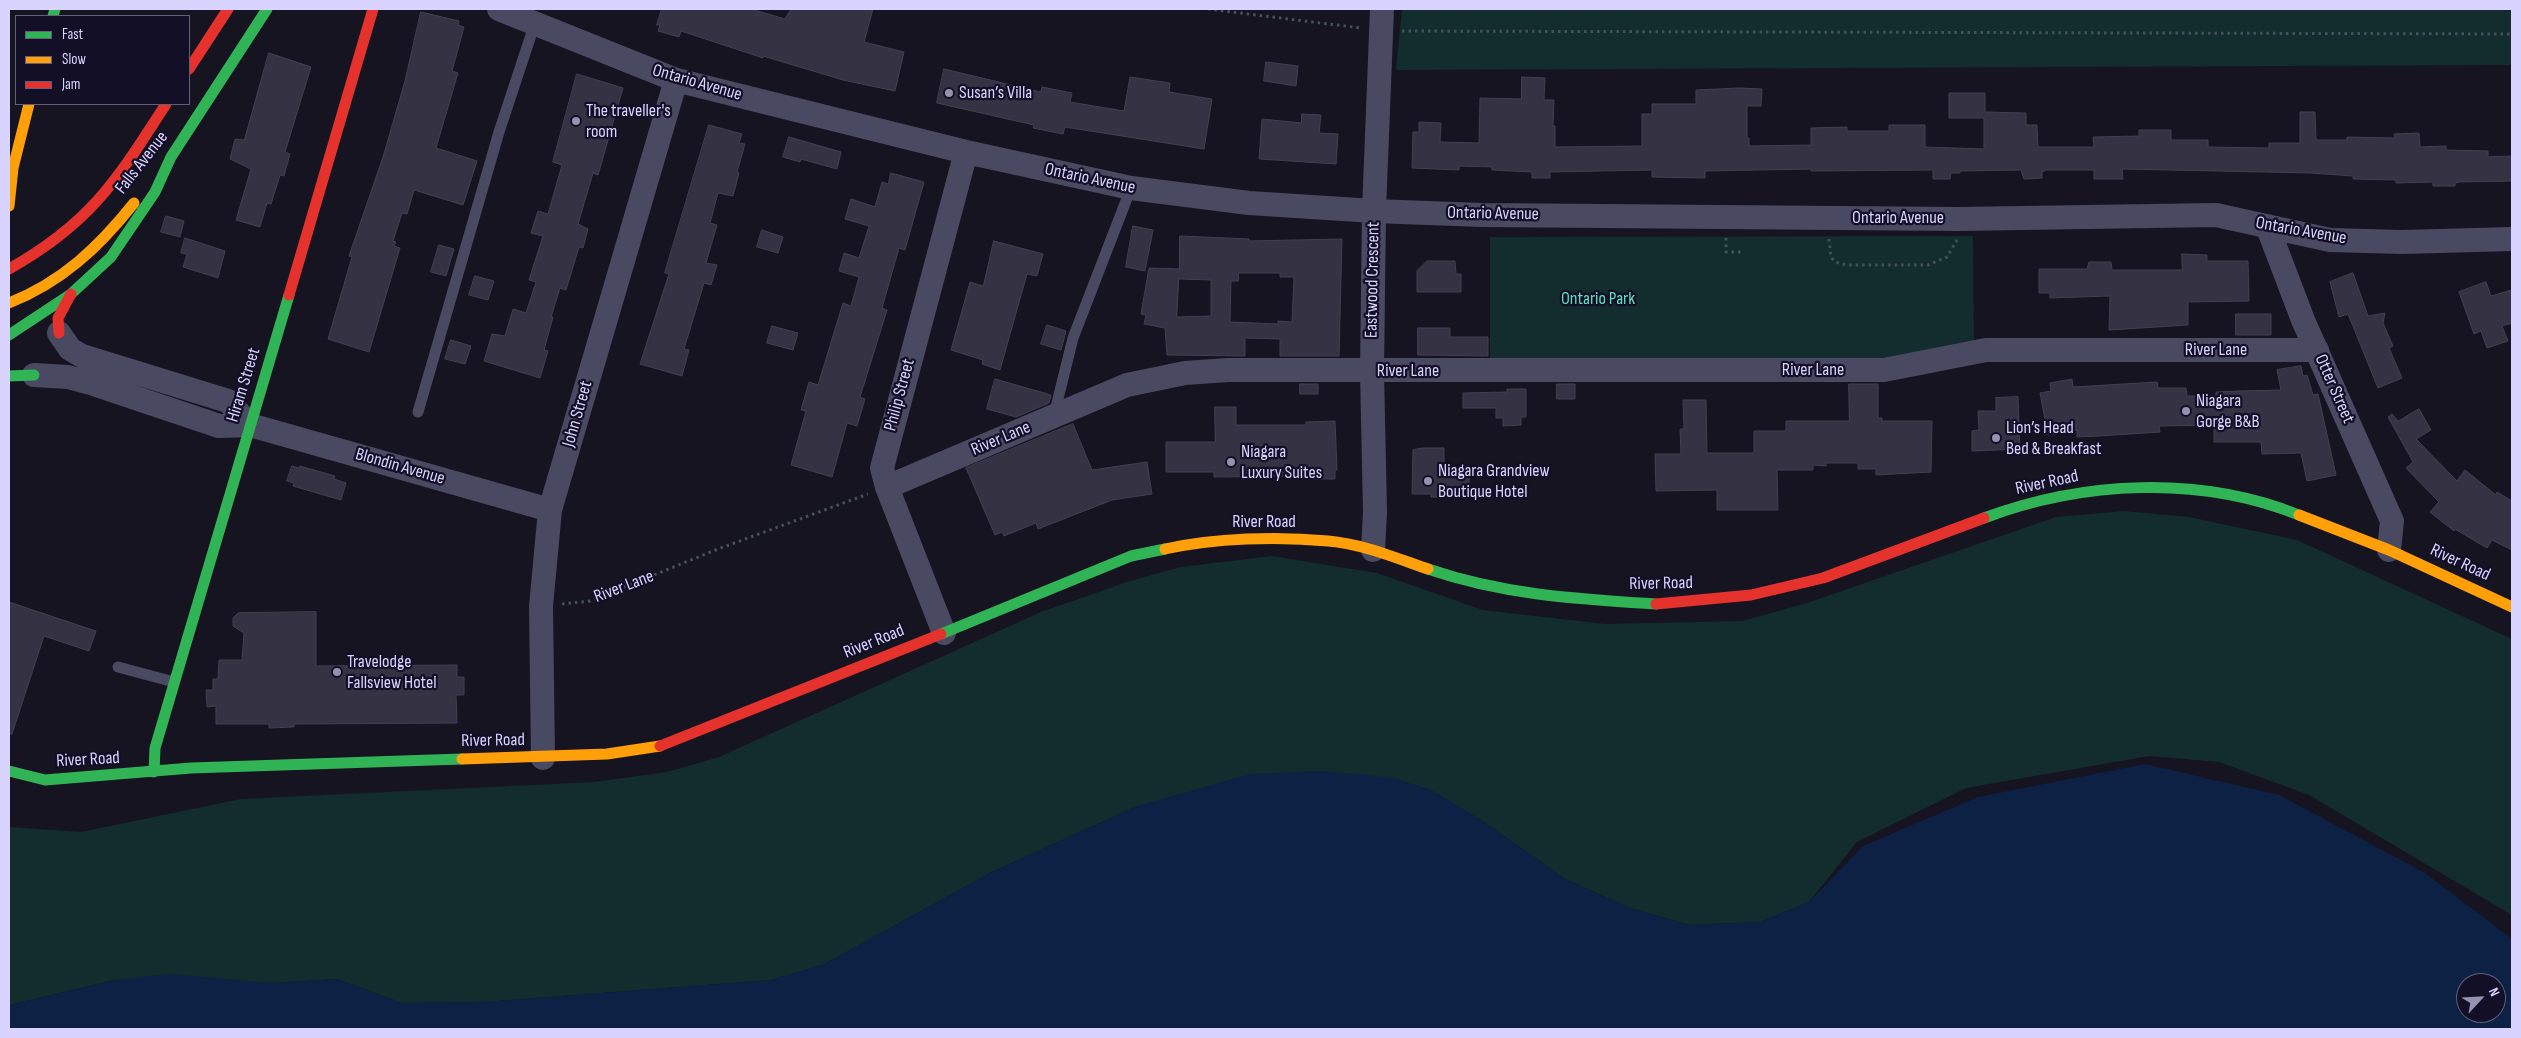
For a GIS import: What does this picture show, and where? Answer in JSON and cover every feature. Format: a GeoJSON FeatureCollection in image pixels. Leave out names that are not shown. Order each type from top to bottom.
{"type":"FeatureCollection","features":[{"type":"Feature","properties":{"kind":"main road"},"geometry":{"type":"LineString","coordinates":[[190,67],[228,9]]}},
{"type":"Feature","properties":{"kind":"main road","name":"Falls Avenue"},"geometry":{"type":"LineString","coordinates":[[9,304],[40,290],[77,266],[114,229],[171,157],[268,9]]}},
{"type":"Feature","properties":{"kind":"main road","name":"Hiram Street"},"geometry":{"type":"LineString","coordinates":[[154,772],[155,748],[373,9]]}},
{"type":"Feature","properties":{"kind":"main road"},"geometry":{"type":"LineString","coordinates":[[9,206],[11,172],[29,105]]}},
{"type":"Feature","properties":{"kind":"main road","name":"Falls Avenue"},"geometry":{"type":"LineString","coordinates":[[9,269],[45,248],[99,201],[114,183],[165,105]]}},
{"type":"Feature","properties":{"kind":"main road"},"geometry":{"type":"LineString","coordinates":[[9,335],[71,294],[111,257],[155,192],[171,157]]}},
{"type":"Feature","properties":{"kind":"main road"},"geometry":{"type":"LineString","coordinates":[[59,333],[58,318],[71,294]]}},
{"type":"Feature","properties":{"kind":"main road"},"geometry":{"type":"LineString","coordinates":[[9,376],[34,375]]}},
{"type":"Feature","properties":{"kind":"main road","name":"River Road"},"geometry":{"type":"LineString","coordinates":[[9,771],[45,780],[191,768],[359,761],[543,758],[607,754],[661,746],[1131,556],[1195,542],[1226,539],[1329,541],[1373,550],[1437,572],[1512,592],[1571,599],[1665,604],[1751,595],[1823,578],[2009,509],[2066,494],[2143,488],[2210,491],[2267,502],[2389,550],[2512,607]]}},
{"type":"Feature","properties":{"kind":"street","name":"Ontario Avenue"},"geometry":{"type":"LineString","coordinates":[[499,9],[676,80],[966,152],[1132,188],[1249,203],[1374,212],[1830,218],[1958,219],[2216,215],[2268,228],[2330,240],[2402,242],[2512,239]]}},
{"type":"Feature","properties":{"kind":"street","name":"Eastwood Crescent"},"geometry":{"type":"LineString","coordinates":[[1373,550],[1375,512],[1372,370],[1374,212],[1382,20]]}},
{"type":"Feature","properties":{"kind":"street","name":"John Street"},"geometry":{"type":"LineString","coordinates":[[543,758],[541,606],[550,510],[676,80]]}},
{"type":"Feature","properties":{"kind":"street","name":"Philip Street"},"geometry":{"type":"LineString","coordinates":[[944,633],[887,487],[882,468],[966,152]]}},
{"type":"Feature","properties":{"kind":"street","name":"Otter Street"},"geometry":{"type":"LineString","coordinates":[[2268,228],[2317,350],[2392,522],[2389,550]]}},
{"type":"Feature","properties":{"kind":"street"},"geometry":{"type":"LineString","coordinates":[[59,333],[70,349],[82,356],[228,401],[250,425]]}},
{"type":"Feature","properties":{"kind":"street","name":"River Lane"},"geometry":{"type":"LineString","coordinates":[[887,487],[1127,385],[1185,373],[1228,370],[1884,370],[1986,350],[2317,350]]}},
{"type":"Feature","properties":{"kind":"street","name":"Blondin Avenue"},"geometry":{"type":"LineString","coordinates":[[34,375],[68,377],[219,426],[250,425],[550,510]]}},
{"type":"Feature","properties":{"kind":"lane"},"geometry":{"type":"LineString","coordinates":[[418,412],[499,132],[535,23]]}},
{"type":"Feature","properties":{"kind":"lane"},"geometry":{"type":"LineString","coordinates":[[1054,416],[1073,338],[1132,188]]}},
{"type":"Feature","properties":{"kind":"lane"},"geometry":{"type":"LineString","coordinates":[[118,667],[174,682]]}},
{"type":"Feature","properties":{"kind":"path"},"geometry":{"type":"LineString","coordinates":[[1208,9],[1382,20],[2512,34]]}},
{"type":"Feature","properties":{"kind":"path"},"geometry":{"type":"LineString","coordinates":[[1830,218],[1828,241],[1830,257],[1836,262],[1846,264],[1918,265],[1928,265],[1947,257],[1957,240],[1958,219]]}},
{"type":"Feature","properties":{"kind":"path","name":"River Lane"},"geometry":{"type":"LineString","coordinates":[[541,606],[590,600],[718,549],[887,487]]}},
{"type":"Feature","properties":{"kind":"green space"},"geometry":{"type":"Polygon","coordinates":[[[1402,9],[2512,9],[2512,65],[1396,70],[1402,9]]]}},
{"type":"Feature","properties":{"kind":"green space","name":"Ontario Park"},"geometry":{"type":"Polygon","coordinates":[[[1973,236],[1974,342],[1897,358],[1490,363],[1490,237],[1973,236]]]}},
{"type":"Feature","properties":{"kind":"green space"},"geometry":{"type":"Polygon","coordinates":[[[2124,511],[2189,517],[2297,540],[2512,639],[2512,915],[2309,795],[2219,762],[2149,756],[1966,788],[1857,842],[1809,902],[1760,922],[1689,925],[1630,908],[1567,880],[1478,818],[1137,806],[990,873],[823,965],[771,980],[484,1002],[402,1003],[337,979],[272,983],[115,980],[9,1005],[9,827],[81,832],[241,799],[594,782],[667,772],[719,757],[1041,612],[1130,581],[1181,567],[1272,556],[1377,573],[1483,610],[1605,624],[1742,621],[1807,603],[2056,517],[2124,511]]]}},
{"type":"Feature","properties":{"kind":"water"},"geometry":{"type":"Polygon","coordinates":[[[2145,764],[2279,795],[2425,873],[2512,939],[2512,1029],[9,1029],[9,1005],[115,980],[170,974],[272,983],[337,979],[402,1003],[484,1002],[771,980],[823,965],[990,873],[1137,806],[1250,774],[1323,771],[1394,778],[1432,790],[1478,818],[1567,880],[1630,908],[1689,925],[1760,922],[1809,902],[1863,846],[1978,797],[2145,764]]]}},
{"type":"Feature","properties":{"kind":"building"},"geometry":{"type":"Polygon","coordinates":[[[662,9],[751,9],[785,19],[791,9],[873,9],[864,42],[904,52],[895,91],[843,80],[763,56],[763,58],[681,31],[679,37],[658,31],[660,25],[657,25],[662,9]]]}},
{"type":"Feature","properties":{"kind":"building"},"geometry":{"type":"Polygon","coordinates":[[[421,12],[459,21],[458,25],[464,27],[452,71],[458,73],[436,148],[477,161],[463,205],[414,190],[407,214],[402,213],[393,241],[396,242],[394,246],[400,248],[369,352],[328,339],[352,257],[349,256],[383,157],[405,81],[421,12]]]}},
{"type":"Feature","properties":{"kind":"building"},"geometry":{"type":"Polygon","coordinates":[[[269,53],[311,67],[285,152],[290,154],[284,176],[280,175],[271,204],[267,203],[260,227],[236,220],[251,169],[230,159],[235,139],[244,140],[269,53]]]}},
{"type":"Feature","properties":{"kind":"building"},"geometry":{"type":"Polygon","coordinates":[[[1266,62],[1298,66],[1296,86],[1264,81],[1266,62]]]}},
{"type":"Feature","properties":{"kind":"building"},"geometry":{"type":"Polygon","coordinates":[[[944,69],[1041,92],[1042,87],[1072,93],[1070,102],[1124,111],[1130,77],[1170,83],[1169,92],[1212,99],[1204,149],[1065,127],[1063,134],[1033,128],[1034,125],[937,103],[944,69]]]}},
{"type":"Feature","properties":{"kind":"building"},"geometry":{"type":"Polygon","coordinates":[[[577,74],[623,88],[598,175],[593,173],[578,224],[588,229],[583,248],[579,247],[566,290],[560,288],[551,317],[553,317],[544,350],[548,351],[540,378],[484,361],[492,334],[505,336],[513,309],[526,313],[536,282],[529,280],[543,236],[531,233],[538,211],[548,214],[562,165],[553,162],[577,74]]]}},
{"type":"Feature","properties":{"kind":"building"},"geometry":{"type":"Polygon","coordinates":[[[1522,77],[1545,78],[1544,100],[1554,100],[1553,126],[1555,126],[1555,147],[1642,146],[1642,114],[1652,114],[1652,104],[1696,104],[1696,90],[1739,88],[1762,89],[1761,106],[1747,106],[1747,138],[1749,138],[1749,146],[1811,145],[1811,128],[1847,127],[1847,131],[1889,131],[1889,125],[1925,125],[1925,147],[1984,149],[1984,118],[1949,118],[1949,93],[1985,93],[1985,112],[2026,113],[2026,125],[2037,125],[2038,147],[2094,147],[2093,137],[2139,136],[2139,130],[2171,130],[2171,140],[2208,140],[2208,147],[2269,148],[2269,143],[2300,143],[2300,112],[2315,112],[2316,140],[2347,140],[2347,137],[2395,138],[2394,134],[2419,133],[2420,147],[2446,146],[2446,150],[2488,151],[2488,157],[2512,156],[2512,181],[2460,182],[2455,183],[2455,186],[2433,186],[2433,182],[2396,183],[2396,180],[2353,179],[2353,176],[2311,173],[2122,169],[2123,179],[2094,179],[2094,170],[2046,170],[2042,172],[2042,178],[2024,179],[2021,170],[1960,171],[1960,173],[1951,173],[1950,179],[1933,179],[1933,170],[1811,171],[1811,169],[1705,171],[1705,178],[1652,177],[1652,170],[1550,172],[1550,178],[1532,178],[1532,172],[1492,170],[1492,167],[1459,166],[1459,170],[1412,168],[1413,132],[1419,132],[1419,122],[1441,123],[1440,142],[1479,143],[1480,98],[1521,99],[1522,77]]]}},
{"type":"Feature","properties":{"kind":"building"},"geometry":{"type":"Polygon","coordinates":[[[1302,114],[1321,115],[1319,133],[1338,134],[1336,164],[1259,159],[1262,119],[1301,123],[1302,114]]]}},
{"type":"Feature","properties":{"kind":"building"},"geometry":{"type":"Polygon","coordinates":[[[709,125],[742,134],[739,143],[745,144],[733,196],[718,193],[710,223],[717,225],[706,263],[717,265],[711,285],[704,283],[684,349],[689,350],[682,376],[640,364],[669,274],[665,273],[709,125]]]}},
{"type":"Feature","properties":{"kind":"building"},"geometry":{"type":"Polygon","coordinates":[[[789,137],[841,152],[837,169],[801,159],[800,162],[783,157],[789,137]]]}},
{"type":"Feature","properties":{"kind":"building"},"geometry":{"type":"Polygon","coordinates":[[[891,173],[924,182],[905,250],[899,248],[882,308],[887,310],[860,397],[865,399],[857,426],[847,423],[832,477],[791,465],[806,411],[801,410],[809,382],[818,385],[843,303],[851,306],[859,277],[839,271],[844,253],[859,258],[869,226],[845,219],[851,199],[875,207],[882,182],[888,184],[891,173]]]}},
{"type":"Feature","properties":{"kind":"building"},"geometry":{"type":"Polygon","coordinates":[[[166,216],[184,221],[180,237],[161,232],[166,216]]]}},
{"type":"Feature","properties":{"kind":"building"},"geometry":{"type":"Polygon","coordinates":[[[1133,226],[1153,230],[1145,271],[1126,267],[1133,226]]]}},
{"type":"Feature","properties":{"kind":"building"},"geometry":{"type":"Polygon","coordinates":[[[762,230],[783,237],[778,253],[757,247],[762,230]]]}},
{"type":"Feature","properties":{"kind":"building"},"geometry":{"type":"Polygon","coordinates":[[[1180,236],[1249,239],[1249,241],[1342,239],[1339,356],[1280,356],[1280,339],[1245,338],[1245,356],[1167,355],[1165,328],[1144,324],[1146,315],[1141,314],[1149,268],[1179,269],[1180,236]],[[1239,273],[1238,281],[1231,281],[1230,322],[1278,324],[1278,321],[1292,322],[1294,277],[1280,277],[1280,273],[1239,273]],[[1179,279],[1177,317],[1211,316],[1211,280],[1179,279]]]}},
{"type":"Feature","properties":{"kind":"building"},"geometry":{"type":"Polygon","coordinates":[[[185,238],[225,251],[218,278],[183,267],[187,254],[181,253],[185,238]]]}},
{"type":"Feature","properties":{"kind":"building"},"geometry":{"type":"Polygon","coordinates":[[[994,241],[1043,254],[1037,276],[1027,274],[1000,370],[982,364],[983,360],[951,350],[970,282],[983,286],[994,241]]]}},
{"type":"Feature","properties":{"kind":"building"},"geometry":{"type":"Polygon","coordinates":[[[439,245],[454,249],[446,276],[431,272],[439,245]]]}},
{"type":"Feature","properties":{"kind":"building"},"geometry":{"type":"Polygon","coordinates":[[[2182,254],[2207,255],[2207,261],[2248,261],[2249,301],[2188,302],[2188,325],[2109,330],[2110,296],[2050,298],[2050,293],[2039,293],[2039,269],[2087,269],[2089,262],[2111,262],[2112,270],[2182,270],[2182,254]]]}},
{"type":"Feature","properties":{"kind":"building"},"geometry":{"type":"Polygon","coordinates":[[[1427,261],[1455,261],[1456,274],[1461,274],[1461,292],[1417,292],[1417,271],[1427,261]]]}},
{"type":"Feature","properties":{"kind":"building"},"geometry":{"type":"Polygon","coordinates":[[[2353,273],[2368,316],[2385,313],[2383,323],[2393,346],[2389,348],[2402,378],[2378,388],[2348,314],[2339,317],[2330,282],[2353,273]]]}},
{"type":"Feature","properties":{"kind":"building"},"geometry":{"type":"Polygon","coordinates":[[[475,276],[494,281],[488,300],[469,295],[475,276]]]}},
{"type":"Feature","properties":{"kind":"building"},"geometry":{"type":"Polygon","coordinates":[[[2486,282],[2491,296],[2512,290],[2512,323],[2502,326],[2508,341],[2487,348],[2481,331],[2474,334],[2459,292],[2486,282]]]}},
{"type":"Feature","properties":{"kind":"building"},"geometry":{"type":"Polygon","coordinates":[[[2236,314],[2271,314],[2271,335],[2236,335],[2236,314]]]}},
{"type":"Feature","properties":{"kind":"building"},"geometry":{"type":"Polygon","coordinates":[[[1047,325],[1066,331],[1061,350],[1041,344],[1047,325]]]}},
{"type":"Feature","properties":{"kind":"building"},"geometry":{"type":"Polygon","coordinates":[[[772,326],[798,333],[793,350],[767,343],[772,326]]]}},
{"type":"Feature","properties":{"kind":"building"},"geometry":{"type":"Polygon","coordinates":[[[1418,328],[1450,328],[1450,337],[1488,337],[1488,356],[1418,355],[1418,328]]]}},
{"type":"Feature","properties":{"kind":"building"},"geometry":{"type":"Polygon","coordinates":[[[451,340],[471,346],[465,364],[445,359],[451,340]]]}},
{"type":"Feature","properties":{"kind":"building"},"geometry":{"type":"Polygon","coordinates":[[[2301,366],[2303,376],[2307,375],[2313,395],[2318,394],[2336,475],[2307,481],[2301,453],[2262,454],[2261,442],[2214,442],[2214,425],[2159,426],[2160,432],[2099,436],[2077,437],[2077,430],[2048,435],[2040,393],[2051,391],[2050,383],[2072,379],[2073,387],[2157,382],[2158,388],[2186,388],[2187,396],[2216,396],[2216,392],[2281,390],[2277,370],[2301,366]]]}},
{"type":"Feature","properties":{"kind":"building"},"geometry":{"type":"Polygon","coordinates":[[[995,379],[1051,395],[1049,403],[1016,417],[987,409],[995,379]]]}},
{"type":"Feature","properties":{"kind":"building"},"geometry":{"type":"Polygon","coordinates":[[[1300,384],[1318,384],[1318,394],[1300,394],[1300,384]]]}},
{"type":"Feature","properties":{"kind":"building"},"geometry":{"type":"Polygon","coordinates":[[[1557,384],[1575,384],[1575,399],[1557,399],[1557,384]]]}},
{"type":"Feature","properties":{"kind":"building"},"geometry":{"type":"Polygon","coordinates":[[[1849,384],[1878,384],[1878,418],[1882,418],[1882,421],[1932,421],[1931,472],[1876,475],[1876,469],[1858,469],[1858,463],[1826,463],[1826,466],[1813,465],[1813,470],[1777,470],[1778,510],[1717,510],[1717,490],[1656,491],[1655,454],[1681,454],[1680,429],[1684,429],[1683,400],[1706,400],[1707,453],[1754,453],[1754,431],[1786,431],[1786,421],[1849,421],[1849,384]]]}},
{"type":"Feature","properties":{"kind":"building"},"geometry":{"type":"Polygon","coordinates":[[[1507,389],[1526,389],[1526,417],[1521,417],[1521,425],[1503,426],[1503,418],[1496,418],[1496,408],[1463,408],[1463,393],[1507,392],[1507,389]]]}},
{"type":"Feature","properties":{"kind":"building"},"geometry":{"type":"Polygon","coordinates":[[[2018,397],[2020,449],[1972,451],[1972,431],[1979,430],[1978,411],[1996,411],[1996,398],[2018,397]]]}},
{"type":"Feature","properties":{"kind":"building"},"geometry":{"type":"Polygon","coordinates":[[[1215,407],[1236,407],[1236,425],[1306,425],[1306,422],[1335,421],[1337,470],[1335,470],[1335,479],[1309,479],[1309,476],[1214,477],[1214,472],[1166,472],[1166,442],[1215,442],[1215,407]]]}},
{"type":"Feature","properties":{"kind":"building"},"geometry":{"type":"Polygon","coordinates":[[[2419,409],[2431,430],[2416,439],[2457,481],[2465,470],[2496,495],[2497,492],[2512,501],[2512,550],[2492,540],[2487,548],[2455,529],[2454,531],[2430,512],[2439,502],[2406,468],[2413,462],[2388,417],[2392,414],[2398,421],[2419,409]]]}},
{"type":"Feature","properties":{"kind":"building"},"geometry":{"type":"Polygon","coordinates":[[[1073,424],[1092,470],[1147,462],[1152,494],[1112,500],[1038,529],[1036,523],[1004,536],[1002,532],[995,535],[966,468],[1073,424]]]}},
{"type":"Feature","properties":{"kind":"building"},"geometry":{"type":"Polygon","coordinates":[[[1444,448],[1444,472],[1469,472],[1469,497],[1431,497],[1431,494],[1412,494],[1413,450],[1444,448]]]}},
{"type":"Feature","properties":{"kind":"building"},"geometry":{"type":"Polygon","coordinates":[[[292,466],[299,468],[300,466],[335,476],[334,479],[346,483],[341,500],[293,486],[294,483],[287,481],[292,466]]]}},
{"type":"Feature","properties":{"kind":"building"},"geometry":{"type":"Polygon","coordinates":[[[9,602],[96,631],[89,651],[44,636],[12,734],[9,734],[9,602]]]}},
{"type":"Feature","properties":{"kind":"building","name":"Travelodge Fallsview Hotel"},"geometry":{"type":"Polygon","coordinates":[[[316,612],[316,666],[457,665],[457,677],[464,677],[464,695],[456,695],[457,723],[294,724],[294,727],[269,728],[269,724],[216,724],[216,706],[207,707],[206,690],[213,690],[213,679],[218,679],[219,660],[242,660],[244,633],[233,626],[233,618],[238,613],[316,612]]]}},
{"type":"Feature","properties":{"kind":"traffic: fast"},"geometry":{"type":"LineString","coordinates":[[53,15],[55,9]]}},
{"type":"Feature","properties":{"kind":"traffic: fast"},"geometry":{"type":"LineString","coordinates":[[9,335],[71,294],[111,257],[155,192],[171,157],[267,9]]}},
{"type":"Feature","properties":{"kind":"traffic: fast"},"geometry":{"type":"LineString","coordinates":[[154,772],[155,748],[289,295]]}},
{"type":"Feature","properties":{"kind":"traffic: fast"},"geometry":{"type":"LineString","coordinates":[[9,376],[34,375]]}},
{"type":"Feature","properties":{"kind":"traffic: fast"},"geometry":{"type":"LineString","coordinates":[[1984,518],[2061,496],[2101,490],[2141,488],[2222,493],[2261,502],[2299,515]]}},
{"type":"Feature","properties":{"kind":"traffic: fast"},"geometry":{"type":"LineString","coordinates":[[941,634],[1131,556],[1165,549]]}},
{"type":"Feature","properties":{"kind":"traffic: fast"},"geometry":{"type":"LineString","coordinates":[[1428,569],[1456,578],[1513,590],[1569,598],[1656,604]]}},
{"type":"Feature","properties":{"kind":"traffic: fast"},"geometry":{"type":"LineString","coordinates":[[9,771],[45,780],[191,768],[462,759]]}},
{"type":"Feature","properties":{"kind":"traffic: slow"},"geometry":{"type":"LineString","coordinates":[[9,206],[13,168],[29,105]]}},
{"type":"Feature","properties":{"kind":"traffic: slow"},"geometry":{"type":"LineString","coordinates":[[9,303],[46,285],[63,274],[93,248],[134,203]]}},
{"type":"Feature","properties":{"kind":"traffic: slow"},"geometry":{"type":"LineString","coordinates":[[2299,515],[2389,550],[2512,607]]}},
{"type":"Feature","properties":{"kind":"traffic: slow"},"geometry":{"type":"LineString","coordinates":[[1165,549],[1225,540],[1308,539],[1354,545],[1428,569]]}},
{"type":"Feature","properties":{"kind":"traffic: slow"},"geometry":{"type":"LineString","coordinates":[[462,759],[607,754],[660,746]]}},
{"type":"Feature","properties":{"kind":"traffic: jam"},"geometry":{"type":"LineString","coordinates":[[190,67],[228,9]]}},
{"type":"Feature","properties":{"kind":"traffic: jam"},"geometry":{"type":"LineString","coordinates":[[289,295],[373,9]]}},
{"type":"Feature","properties":{"kind":"traffic: jam"},"geometry":{"type":"LineString","coordinates":[[9,269],[61,235],[82,217],[116,177],[165,105]]}},
{"type":"Feature","properties":{"kind":"traffic: jam"},"geometry":{"type":"LineString","coordinates":[[59,333],[58,318],[71,294]]}},
{"type":"Feature","properties":{"kind":"traffic: jam"},"geometry":{"type":"LineString","coordinates":[[1656,604],[1751,595],[1823,578],[1984,518]]}},
{"type":"Feature","properties":{"kind":"traffic: jam"},"geometry":{"type":"LineString","coordinates":[[660,746],[941,634]]}},
{"type":"Feature","properties":{"kind":"place","name":"Susan’s Villa"},"geometry":{"type":"Point","coordinates":[949,93]}},
{"type":"Feature","properties":{"kind":"place","name":"The traveller's room"},"geometry":{"type":"Point","coordinates":[576,121]}},
{"type":"Feature","properties":{"kind":"place","name":"Niagara Gorge B&B"},"geometry":{"type":"Point","coordinates":[2186,411]}},
{"type":"Feature","properties":{"kind":"place","name":"Lion’s Head Bed & Breakfast"},"geometry":{"type":"Point","coordinates":[1996,438]}},
{"type":"Feature","properties":{"kind":"place","name":"Niagara Luxury Suites"},"geometry":{"type":"Point","coordinates":[1231,462]}},
{"type":"Feature","properties":{"kind":"place","name":"Niagara Grandview Boutique Hotel"},"geometry":{"type":"Point","coordinates":[1428,481]}},
{"type":"Feature","properties":{"kind":"place","name":"Travelodge Fallsview Hotel"},"geometry":{"type":"Point","coordinates":[337,672]}}]}
